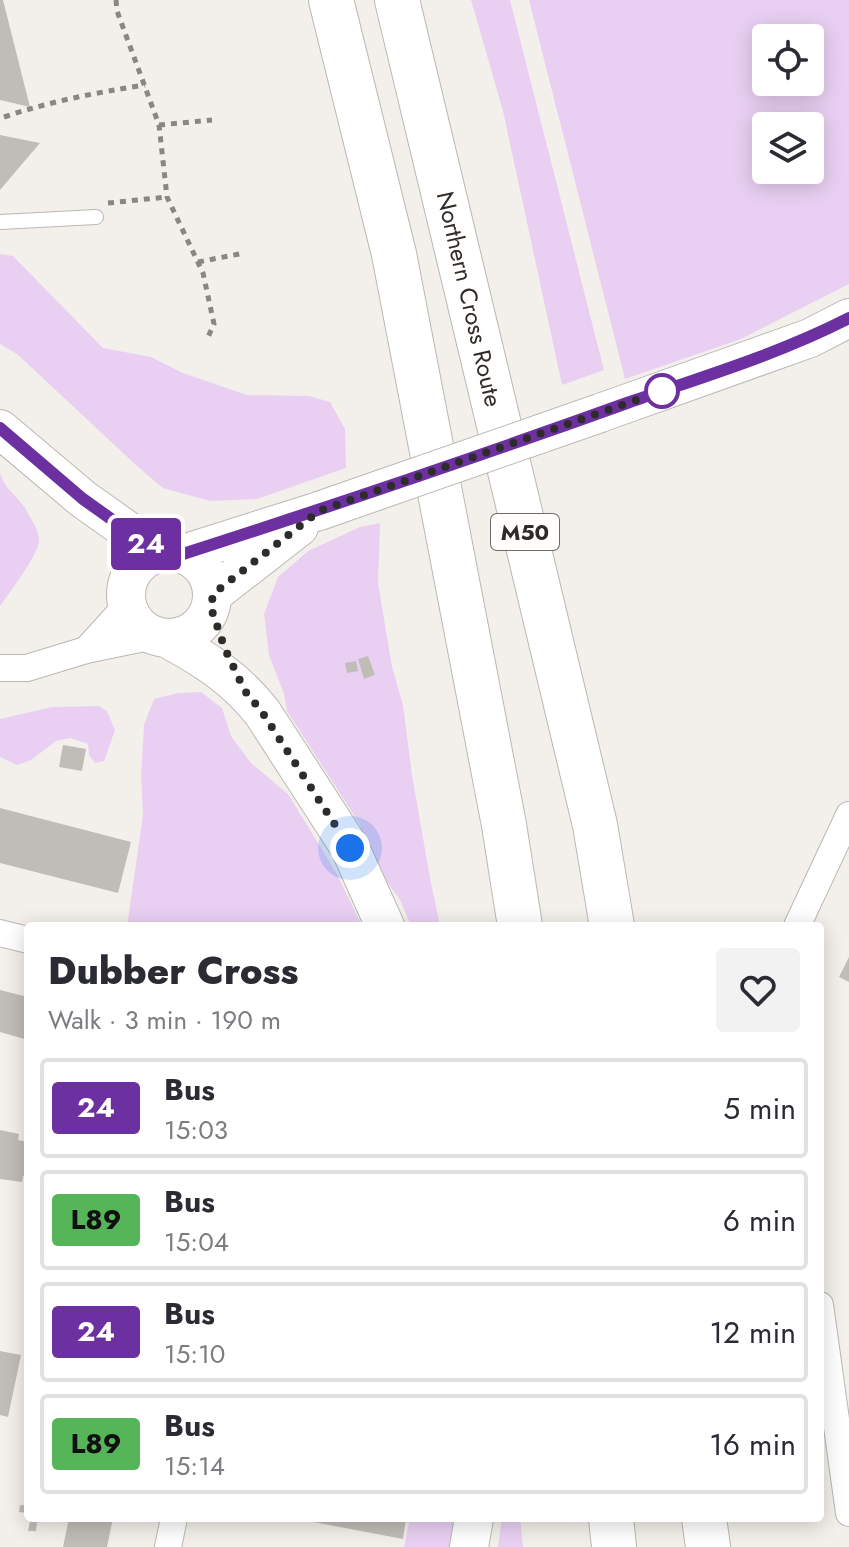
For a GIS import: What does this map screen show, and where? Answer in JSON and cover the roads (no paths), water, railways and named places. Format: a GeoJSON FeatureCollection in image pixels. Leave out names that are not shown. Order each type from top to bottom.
{"type":"FeatureCollection","features":[{"type":"Feature","properties":{"kind":"highway"},"geometry":{"type":"LineString","coordinates":[[331,0],[394,254],[498,794],[519,922]]}},
{"type":"Feature","properties":{"kind":"highway","name":"Northern Cross Route"},"geometry":{"type":"LineString","coordinates":[[397,0],[595,825],[611,922]]}},
{"type":"Feature","properties":{"kind":"highway"},"geometry":{"type":"LineString","coordinates":[[611,1522],[614,1547]]}},
{"type":"Feature","properties":{"kind":"highway"},"geometry":{"type":"LineString","coordinates":[[705,1522],[708,1547]]}},
{"type":"Feature","properties":{"kind":"main road"},"geometry":{"type":"LineString","coordinates":[[126,599],[129,579],[146,558],[171,554],[319,511],[810,338],[849,318]]}},
{"type":"Feature","properties":{"kind":"main road"},"geometry":{"type":"LineString","coordinates":[[0,429],[83,499],[171,554],[194,560],[204,569],[210,581],[225,649],[245,691]]}},
{"type":"Feature","properties":{"kind":"main road"},"geometry":{"type":"LineString","coordinates":[[83,499],[107,543],[132,617],[141,628],[205,659],[245,691],[262,712],[350,848],[383,922]]}},
{"type":"Feature","properties":{"kind":"main road"},"geometry":{"type":"LineString","coordinates":[[161,637],[183,636],[195,629],[205,620],[212,601],[319,511]]}},
{"type":"Feature","properties":{"kind":"main road"},"geometry":{"type":"LineString","coordinates":[[469,1547],[473,1522]]}},
{"type":"Feature","properties":{"kind":"street"},"geometry":{"type":"LineString","coordinates":[[86,650],[126,599]]}},
{"type":"Feature","properties":{"kind":"street"},"geometry":{"type":"LineString","coordinates":[[0,668],[27,668],[86,650],[161,637]]}},
{"type":"Feature","properties":{"kind":"street"},"geometry":{"type":"LineString","coordinates":[[799,922],[849,815]]}},
{"type":"Feature","properties":{"kind":"street"},"geometry":{"type":"LineString","coordinates":[[0,933],[24,939]]}},
{"type":"Feature","properties":{"kind":"street"},"geometry":{"type":"LineString","coordinates":[[824,1334],[849,1513]]}},
{"type":"Feature","properties":{"kind":"street"},"geometry":{"type":"LineString","coordinates":[[168,1547],[173,1522]]}},
{"type":"Feature","properties":{"kind":"lane"},"geometry":{"type":"LineString","coordinates":[[0,222],[95,211]]}}]}
